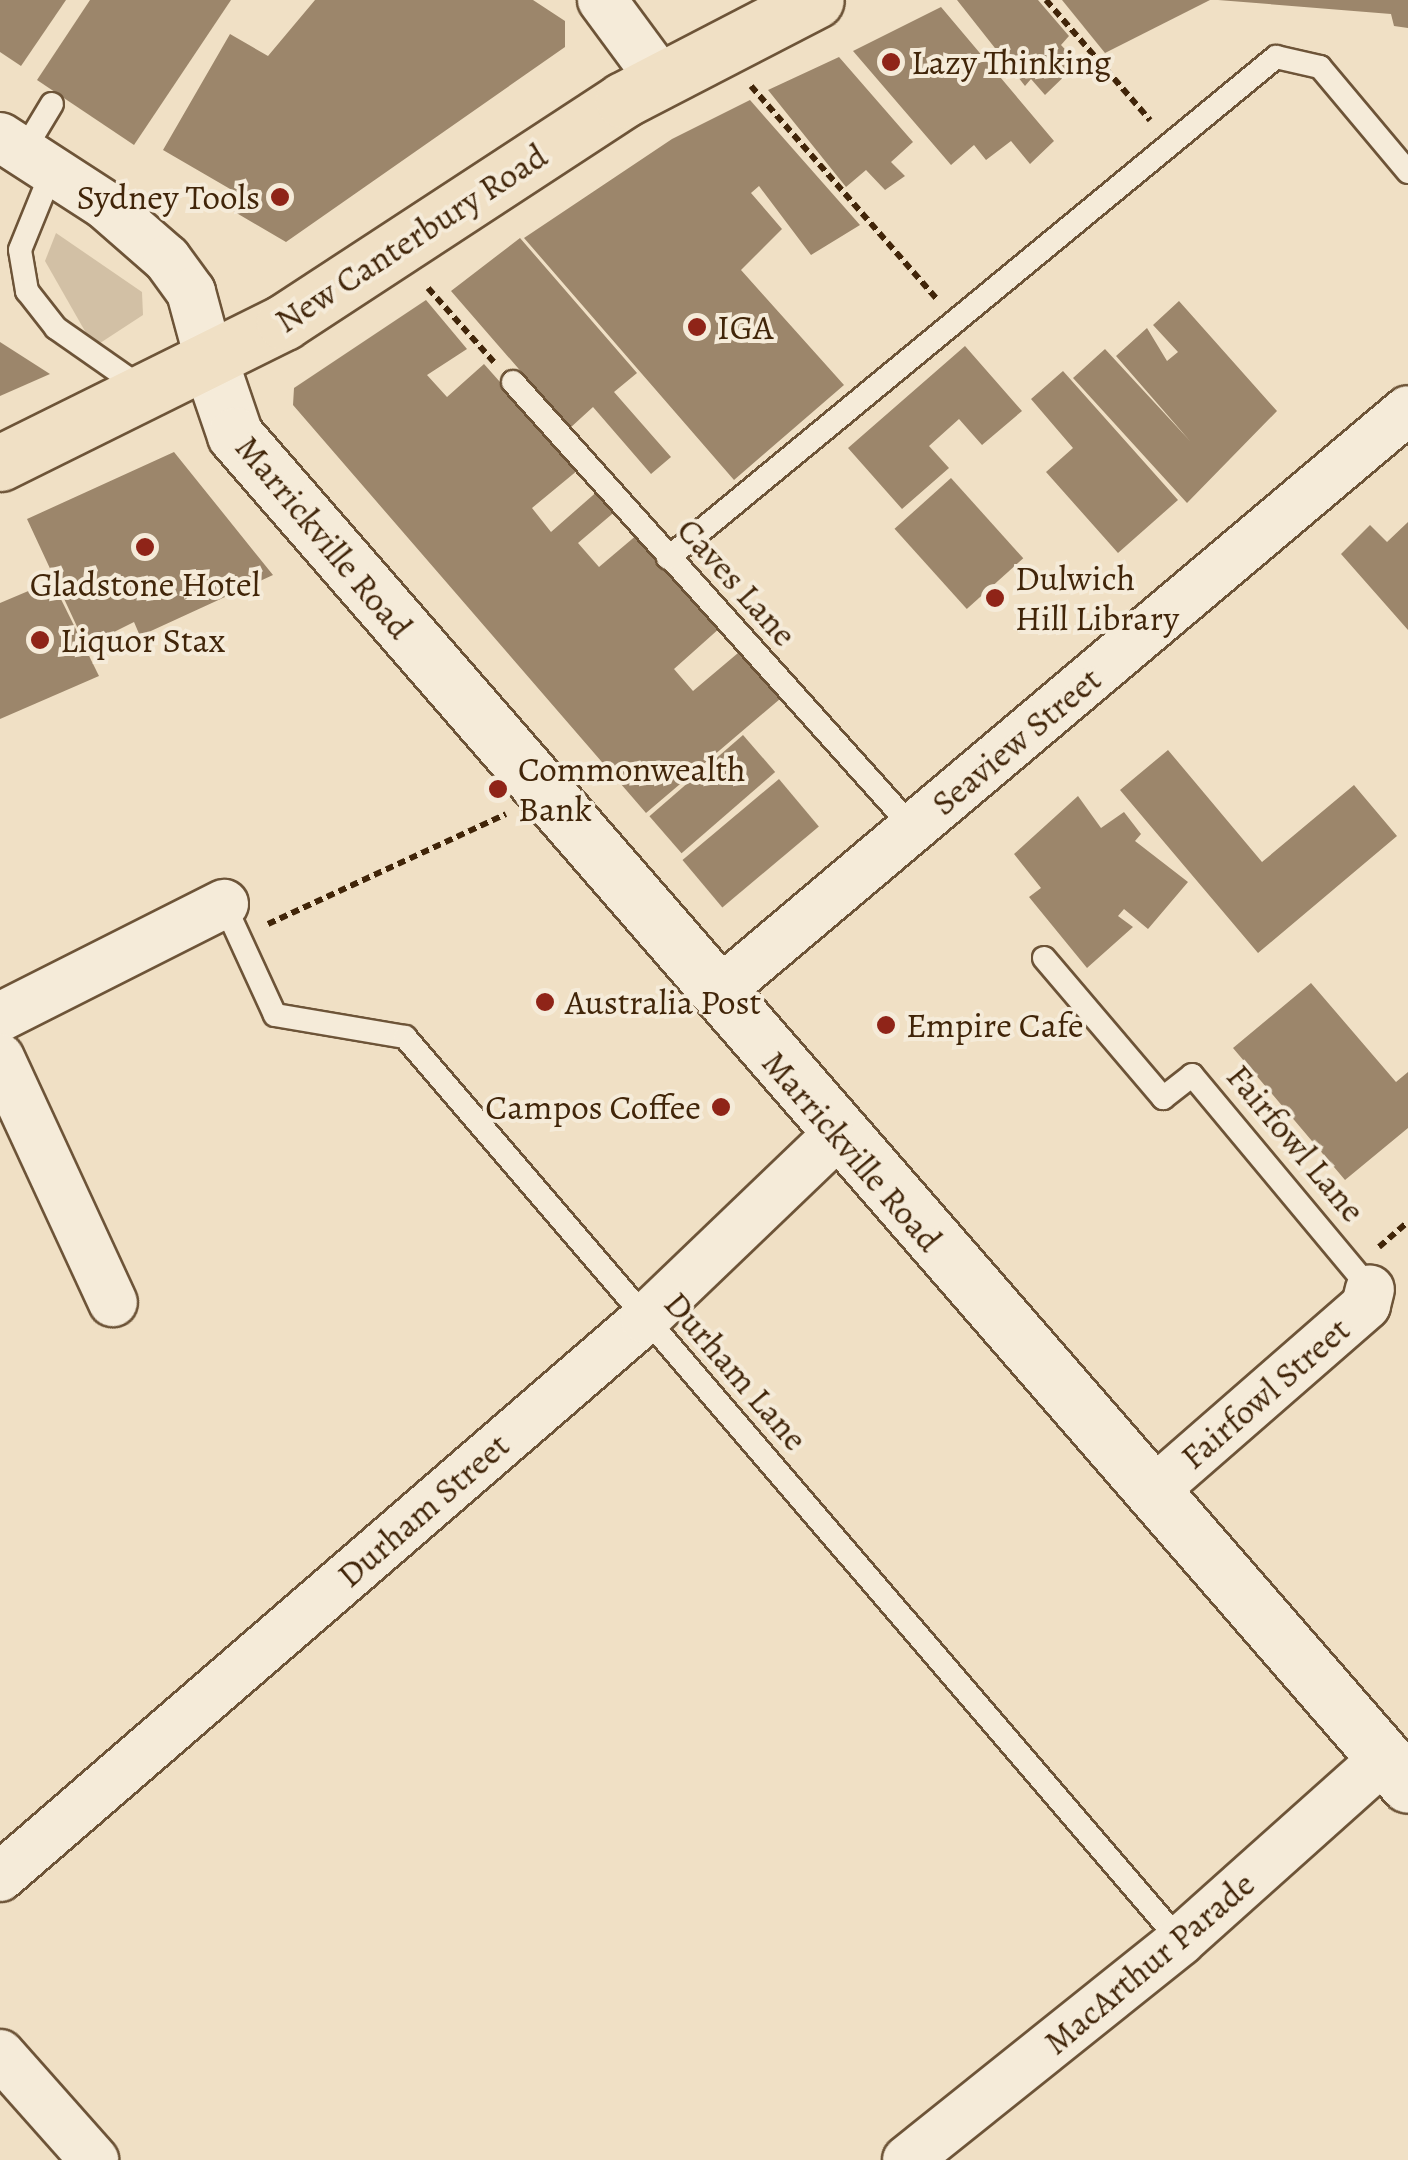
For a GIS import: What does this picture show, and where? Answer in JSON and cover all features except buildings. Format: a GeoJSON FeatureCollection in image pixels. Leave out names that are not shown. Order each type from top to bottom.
{"type":"FeatureCollection","features":[{"type":"Feature","properties":{"kind":"highway","name":"New Canterbury Road"},"geometry":{"type":"LineString","coordinates":[[0,463],[210,362],[661,80],[816,0]]}},
{"type":"Feature","properties":{"kind":"main road","name":"Marrickville Road"},"geometry":{"type":"LineString","coordinates":[[210,362],[236,435],[716,994],[1397,1772]]}},
{"type":"Feature","properties":{"kind":"street"},"geometry":{"type":"LineString","coordinates":[[602,0],[661,80]]}},
{"type":"Feature","properties":{"kind":"street"},"geometry":{"type":"LineString","coordinates":[[25,153],[167,259],[190,292],[210,362]]}},
{"type":"Feature","properties":{"kind":"street","name":"Seaview Street"},"geometry":{"type":"LineString","coordinates":[[716,994],[1408,410]]}},
{"type":"Feature","properties":{"kind":"street"},"geometry":{"type":"LineString","coordinates":[[0,1017],[232,921]]}},
{"type":"Feature","properties":{"kind":"street"},"geometry":{"type":"LineString","coordinates":[[0,1058],[112,1302]]}},
{"type":"Feature","properties":{"kind":"street","name":"Durham Street"},"geometry":{"type":"LineString","coordinates":[[0,1877],[644,1319],[838,1134]]}},
{"type":"Feature","properties":{"kind":"street","name":"Fairfowl Street"},"geometry":{"type":"LineString","coordinates":[[1152,1492],[1366,1305],[1370,1289]]}},
{"type":"Feature","properties":{"kind":"street","name":"MacArthur Parade"},"geometry":{"type":"LineString","coordinates":[[907,2160],[1397,1772]]}},
{"type":"Feature","properties":{"kind":"street"},"geometry":{"type":"LineString","coordinates":[[0,2054],[94,2160]]}},
{"type":"Feature","properties":{"kind":"lane"},"geometry":{"type":"LineString","coordinates":[[668,558],[1167,141],[1276,58],[1320,67],[1408,172]]}},
{"type":"Feature","properties":{"kind":"lane"},"geometry":{"type":"LineString","coordinates":[[52,104],[25,153],[20,250],[27,291],[56,328],[150,394]]}},
{"type":"Feature","properties":{"kind":"lane","name":"Caves Lane"},"geometry":{"type":"LineString","coordinates":[[512,382],[913,828]]}},
{"type":"Feature","properties":{"kind":"lane","name":"Durham Lane"},"geometry":{"type":"LineString","coordinates":[[232,921],[275,1015],[405,1037],[1180,1941]]}},
{"type":"Feature","properties":{"kind":"lane","name":"Fairfowl Lane"},"geometry":{"type":"LineString","coordinates":[[1044,958],[1163,1098],[1192,1075],[1370,1289]]}},
{"type":"Feature","properties":{"kind":"path"},"geometry":{"type":"LineString","coordinates":[[1046,0],[1167,141]]}},
{"type":"Feature","properties":{"kind":"path"},"geometry":{"type":"LineString","coordinates":[[750,86],[954,322]]}},
{"type":"Feature","properties":{"kind":"path"},"geometry":{"type":"LineString","coordinates":[[428,288],[480,348]]}},
{"type":"Feature","properties":{"kind":"path"},"geometry":{"type":"LineString","coordinates":[[232,921],[511,811]]}},
{"type":"Feature","properties":{"kind":"shaded area"},"geometry":{"type":"Polygon","coordinates":[[[56,233],[142,292],[143,315],[94,347],[45,261],[56,233]]]}},
{"type":"Feature","properties":{"kind":"place","name":"Lazy Thinking"},"geometry":{"type":"Point","coordinates":[891,62]}},
{"type":"Feature","properties":{"kind":"place","name":"Sydney Tools"},"geometry":{"type":"Point","coordinates":[280,197]}},
{"type":"Feature","properties":{"kind":"place","name":"IGA"},"geometry":{"type":"Point","coordinates":[697,327]}},
{"type":"Feature","properties":{"kind":"place","name":"Gladstone Hotel"},"geometry":{"type":"Point","coordinates":[145,547]}},
{"type":"Feature","properties":{"kind":"place","name":"Dulwich Hill Library"},"geometry":{"type":"Point","coordinates":[995,598]}},
{"type":"Feature","properties":{"kind":"place","name":"Liquor Stax"},"geometry":{"type":"Point","coordinates":[40,640]}},
{"type":"Feature","properties":{"kind":"place","name":"Commonwealth Bank"},"geometry":{"type":"Point","coordinates":[498,789]}},
{"type":"Feature","properties":{"kind":"place","name":"Australia Post"},"geometry":{"type":"Point","coordinates":[545,1002]}},
{"type":"Feature","properties":{"kind":"place","name":"Empire Cafe"},"geometry":{"type":"Point","coordinates":[886,1025]}},
{"type":"Feature","properties":{"kind":"place","name":"Campos Coffee"},"geometry":{"type":"Point","coordinates":[721,1107]}}]}
